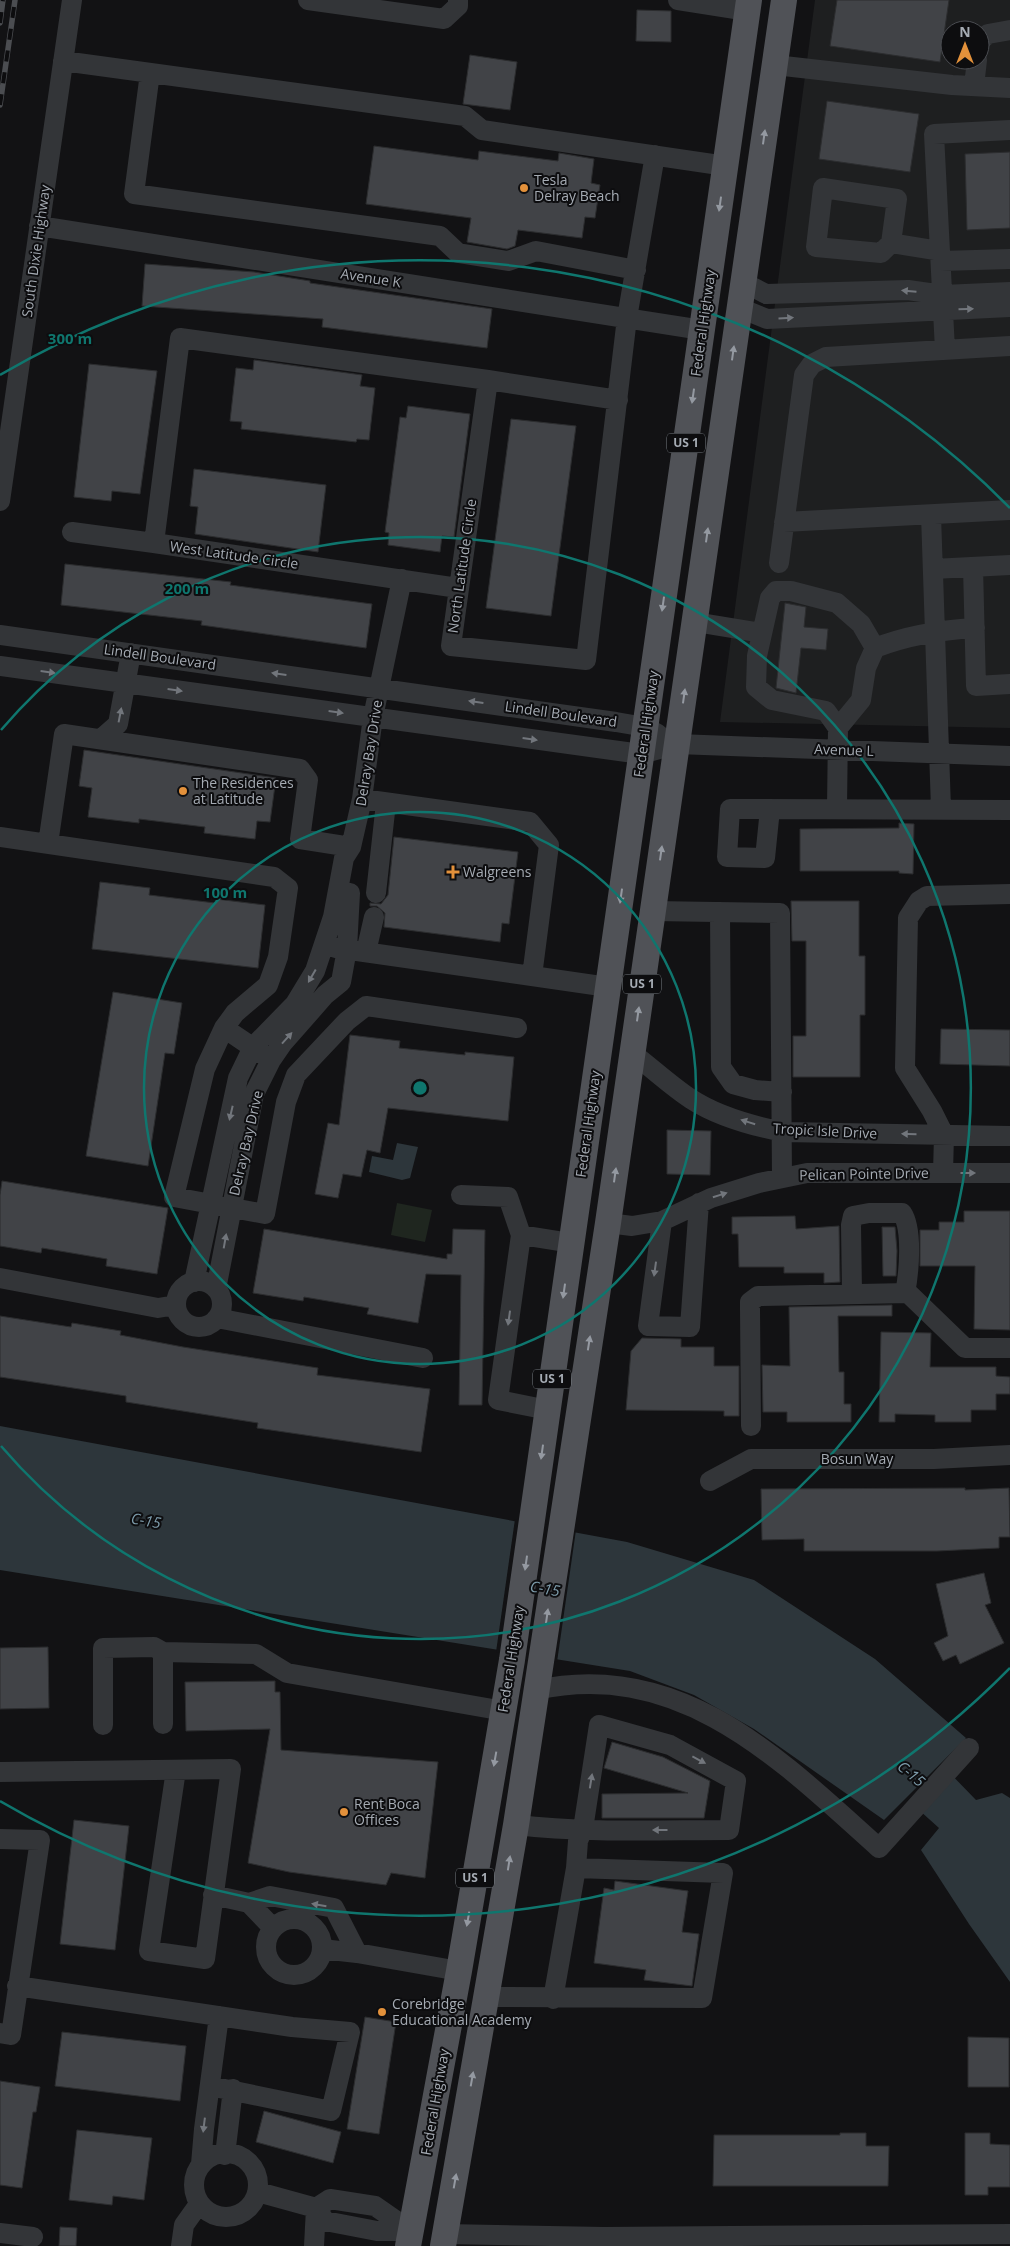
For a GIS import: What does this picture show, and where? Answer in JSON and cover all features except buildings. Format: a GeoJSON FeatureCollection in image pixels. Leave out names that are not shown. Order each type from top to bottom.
{"type":"FeatureCollection","features":[{"type":"Feature","properties":{"kind":"main road","name":"US 1"},"geometry":{"type":"LineString","coordinates":[[444,2240],[516,1825],[608,1223],[784,0]]}},
{"type":"Feature","properties":{"kind":"main road","name":"Federal Highway"},"geometry":{"type":"LineString","coordinates":[[413,2241],[512,1660],[749,5]]}},
{"type":"Feature","properties":{"kind":"main road"},"geometry":{"type":"LineString","coordinates":[[715,241],[725,284],[740,308]]}},
{"type":"Feature","properties":{"kind":"main road"},"geometry":{"type":"LineString","coordinates":[[582,1165],[591,1200],[597,1213],[608,1223]]}},
{"type":"Feature","properties":{"kind":"main road"},"geometry":{"type":"LineString","coordinates":[[571,1243],[581,1250],[588,1261],[596,1297]]}},
{"type":"Feature","properties":{"kind":"main road"},"geometry":{"type":"LineString","coordinates":[[505,1700],[536,1690]]}},
{"type":"Feature","properties":{"kind":"main road"},"geometry":{"type":"LineString","coordinates":[[437,2095],[432,2193],[435,2212],[444,2240]]}},
{"type":"Feature","properties":{"kind":"street","name":"South Dixie Highway"},"geometry":{"type":"LineString","coordinates":[[0,501],[72,0]]}},
{"type":"Feature","properties":{"kind":"street"},"geometry":{"type":"LineString","coordinates":[[308,0],[444,19],[458,6],[458,0]]}},
{"type":"Feature","properties":{"kind":"street"},"geometry":{"type":"LineString","coordinates":[[678,0],[749,5]]}},
{"type":"Feature","properties":{"kind":"street"},"geometry":{"type":"LineString","coordinates":[[990,34],[1010,30]]}},
{"type":"Feature","properties":{"kind":"street"},"geometry":{"type":"LineString","coordinates":[[63,61],[465,116],[482,130],[726,166]]}},
{"type":"Feature","properties":{"kind":"street"},"geometry":{"type":"LineString","coordinates":[[774,65],[974,86],[1010,88]]}},
{"type":"Feature","properties":{"kind":"street"},"geometry":{"type":"LineString","coordinates":[[974,86],[975,70]]}},
{"type":"Feature","properties":{"kind":"street"},"geometry":{"type":"LineString","coordinates":[[150,73],[134,194],[440,236],[458,253],[508,261],[536,251],[636,270]]}},
{"type":"Feature","properties":{"kind":"street"},"geometry":{"type":"LineString","coordinates":[[945,350],[934,134],[1010,130]]}},
{"type":"Feature","properties":{"kind":"street","name":"North Latitude Circle"},"geometry":{"type":"LineString","coordinates":[[488,380],[451,646],[586,660],[628,318],[655,155]]}},
{"type":"Feature","properties":{"kind":"street"},"geometry":{"type":"LineString","coordinates":[[823,188],[897,199],[891,243],[881,253],[816,247],[823,188]]}},
{"type":"Feature","properties":{"kind":"street","name":"Avenue K"},"geometry":{"type":"LineString","coordinates":[[40,226],[702,330]]}},
{"type":"Feature","properties":{"kind":"street"},"geometry":{"type":"LineString","coordinates":[[891,243],[940,256],[1010,259]]}},
{"type":"Feature","properties":{"kind":"street"},"geometry":{"type":"LineString","coordinates":[[744,282],[766,294],[908,290],[943,303],[1010,307]]}},
{"type":"Feature","properties":{"kind":"street"},"geometry":{"type":"LineString","coordinates":[[740,308],[767,319],[943,303],[1010,292]]}},
{"type":"Feature","properties":{"kind":"street","name":"West Latitude Circle"},"geometry":{"type":"LineString","coordinates":[[458,588],[154,543],[180,338],[488,380]]}},
{"type":"Feature","properties":{"kind":"street"},"geometry":{"type":"LineString","coordinates":[[779,563],[804,375],[812,364],[826,356],[1010,346]]}},
{"type":"Feature","properties":{"kind":"street"},"geometry":{"type":"LineString","coordinates":[[488,380],[618,400]]}},
{"type":"Feature","properties":{"kind":"street"},"geometry":{"type":"LineString","coordinates":[[784,522],[1010,510]]}},
{"type":"Feature","properties":{"kind":"street"},"geometry":{"type":"LineString","coordinates":[[931,515],[941,809]]}},
{"type":"Feature","properties":{"kind":"street"},"geometry":{"type":"LineString","coordinates":[[72,532],[154,543]]}},
{"type":"Feature","properties":{"kind":"street"},"geometry":{"type":"LineString","coordinates":[[933,569],[1010,565]]}},
{"type":"Feature","properties":{"kind":"street"},"geometry":{"type":"LineString","coordinates":[[973,567],[976,686],[1010,684]]}},
{"type":"Feature","properties":{"kind":"street","name":"Delray Bay Drive"},"geometry":{"type":"LineString","coordinates":[[194,1282],[238,1078],[253,1048],[295,1004],[316,971],[333,917],[344,858],[351,847],[362,799],[373,717],[402,579]]}},
{"type":"Feature","properties":{"kind":"street"},"geometry":{"type":"LineString","coordinates":[[837,808],[838,728],[826,711],[772,700],[756,687],[757,656],[770,598],[776,591],[791,591],[837,603],[861,624],[875,648]]}},
{"type":"Feature","properties":{"kind":"street"},"geometry":{"type":"LineString","coordinates":[[695,622],[762,632]]}},
{"type":"Feature","properties":{"kind":"street"},"geometry":{"type":"LineString","coordinates":[[838,728],[861,700],[866,668],[875,648],[896,640],[935,631],[975,628]]}},
{"type":"Feature","properties":{"kind":"street","name":"Lindell Boulevard"},"geometry":{"type":"LineString","coordinates":[[0,635],[645,727],[677,744]]}},
{"type":"Feature","properties":{"kind":"street"},"geometry":{"type":"LineString","coordinates":[[101,739],[118,724],[131,653]]}},
{"type":"Feature","properties":{"kind":"street","name":"Lindell Boulevard"},"geometry":{"type":"LineString","coordinates":[[0,666],[641,754],[677,744]]}},
{"type":"Feature","properties":{"kind":"street"},"geometry":{"type":"LineString","coordinates":[[48,844],[64,734],[300,769],[308,780],[300,839],[351,847]]}},
{"type":"Feature","properties":{"kind":"street","name":"Avenue L"},"geometry":{"type":"LineString","coordinates":[[677,744],[1010,756]]}},
{"type":"Feature","properties":{"kind":"street"},"geometry":{"type":"LineString","coordinates":[[362,799],[530,822],[549,845],[532,976]]}},
{"type":"Feature","properties":{"kind":"street"},"geometry":{"type":"LineString","coordinates":[[376,893],[386,803]]}},
{"type":"Feature","properties":{"kind":"street"},"geometry":{"type":"LineString","coordinates":[[770,809],[1010,810]]}},
{"type":"Feature","properties":{"kind":"street"},"geometry":{"type":"LineString","coordinates":[[0,837],[274,877],[288,888],[278,957],[268,986],[235,1013],[224,1028],[205,1070],[174,1197],[265,1214],[286,1102],[296,1075],[347,1021],[366,1006],[517,1028]]}},
{"type":"Feature","properties":{"kind":"street","name":"Delray Bay Drive"},"geometry":{"type":"LineString","coordinates":[[217,1318],[222,1304],[216,1289],[254,1094],[271,1060],[282,1044],[325,995],[341,982],[356,951],[347,919],[354,860],[351,847]]}},
{"type":"Feature","properties":{"kind":"street"},"geometry":{"type":"LineString","coordinates":[[943,1173],[944,1135],[932,1111],[905,1068],[908,918],[919,901],[927,896],[1010,894]]}},
{"type":"Feature","properties":{"kind":"street"},"geometry":{"type":"LineString","coordinates":[[653,911],[780,913],[782,1178]]}},
{"type":"Feature","properties":{"kind":"street"},"geometry":{"type":"LineString","coordinates":[[720,912],[721,1067],[733,1084],[755,1090],[782,1092]]}},
{"type":"Feature","properties":{"kind":"street"},"geometry":{"type":"LineString","coordinates":[[356,951],[374,917]]}},
{"type":"Feature","properties":{"kind":"street"},"geometry":{"type":"LineString","coordinates":[[324,946],[608,987]]}},
{"type":"Feature","properties":{"kind":"street"},"geometry":{"type":"LineString","coordinates":[[224,1028],[296,1075]]}},
{"type":"Feature","properties":{"kind":"street","name":"Tropic Isle Drive"},"geometry":{"type":"LineString","coordinates":[[632,1053],[692,1099],[731,1117],[783,1132],[1010,1136]]}},
{"type":"Feature","properties":{"kind":"street","name":"Pelican Pointe Drive"},"geometry":{"type":"LineString","coordinates":[[608,1223],[632,1226],[662,1221],[699,1203],[759,1183],[807,1173],[1010,1173]]}},
{"type":"Feature","properties":{"kind":"street"},"geometry":{"type":"LineString","coordinates":[[461,1195],[508,1197],[521,1235],[498,1400],[548,1410]]}},
{"type":"Feature","properties":{"kind":"street"},"geometry":{"type":"LineString","coordinates":[[662,1221],[648,1326],[690,1328],[699,1203]]}},
{"type":"Feature","properties":{"kind":"street"},"geometry":{"type":"LineString","coordinates":[[852,1293],[851,1225],[854,1216],[869,1213],[902,1213],[908,1222],[908,1277],[905,1293]]}},
{"type":"Feature","properties":{"kind":"street"},"geometry":{"type":"LineString","coordinates":[[521,1235],[571,1243]]}},
{"type":"Feature","properties":{"kind":"street"},"geometry":{"type":"LineString","coordinates":[[0,1278],[158,1308],[176,1304]]}},
{"type":"Feature","properties":{"kind":"street"},"geometry":{"type":"LineString","coordinates":[[216,1289],[210,1284],[194,1282],[181,1290],[176,1304],[178,1312],[188,1324],[204,1326],[217,1318],[423,1358]]}},
{"type":"Feature","properties":{"kind":"street"},"geometry":{"type":"LineString","coordinates":[[752,1426],[750,1302],[758,1296],[778,1294],[908,1293],[965,1348],[1010,1348]]}},
{"type":"Feature","properties":{"kind":"street","name":"Bosun Way"},"geometry":{"type":"LineString","coordinates":[[710,1481],[751,1459],[934,1459],[1010,1455]]}},
{"type":"Feature","properties":{"kind":"street"},"geometry":{"type":"LineString","coordinates":[[103,1725],[103,1648],[154,1647],[163,1652],[256,1654],[287,1673],[505,1700]]}},
{"type":"Feature","properties":{"kind":"street"},"geometry":{"type":"LineString","coordinates":[[163,1652],[164,1724]]}},
{"type":"Feature","properties":{"kind":"street"},"geometry":{"type":"LineString","coordinates":[[536,1690],[596,1682],[638,1688],[719,1720],[753,1740],[784,1764],[879,1848],[970,1748]]}},
{"type":"Feature","properties":{"kind":"street"},"geometry":{"type":"LineString","coordinates":[[516,1825],[583,1829],[730,1830],[736,1780],[670,1744],[600,1725],[583,1829],[578,1841],[576,1868],[553,1999]]}},
{"type":"Feature","properties":{"kind":"street"},"geometry":{"type":"LineString","coordinates":[[0,1772],[231,1769],[205,1959],[149,1951],[176,1770]]}},
{"type":"Feature","properties":{"kind":"street"},"geometry":{"type":"LineString","coordinates":[[0,1839],[40,1840],[11,2035],[0,2033]]}},
{"type":"Feature","properties":{"kind":"street"},"geometry":{"type":"LineString","coordinates":[[486,1997],[553,1999],[702,1998],[723,1873],[576,1868]]}},
{"type":"Feature","properties":{"kind":"street"},"geometry":{"type":"LineString","coordinates":[[214,1895],[249,1903],[270,1896],[334,1908],[357,1953]]}},
{"type":"Feature","properties":{"kind":"street"},"geometry":{"type":"LineString","coordinates":[[249,1903],[273,1928]]}},
{"type":"Feature","properties":{"kind":"street"},"geometry":{"type":"LineString","coordinates":[[288,1919],[305,1921],[318,1932],[322,1949],[320,1958],[309,1971],[292,1975],[283,1973],[275,1968],[266,1953],[266,1944],[273,1928],[288,1919]]}},
{"type":"Feature","properties":{"kind":"street"},"geometry":{"type":"LineString","coordinates":[[322,1949],[357,1953],[459,1971]]}},
{"type":"Feature","properties":{"kind":"street"},"geometry":{"type":"LineString","coordinates":[[18,1986],[292,2027],[350,2032],[331,2111],[233,2089],[210,2086]]}},
{"type":"Feature","properties":{"kind":"street"},"geometry":{"type":"LineString","coordinates":[[201,2164],[219,2016]]}},
{"type":"Feature","properties":{"kind":"street"},"geometry":{"type":"LineString","coordinates":[[225,2155],[233,2089]]}},
{"type":"Feature","properties":{"kind":"street"},"geometry":{"type":"LineString","coordinates":[[225,2155],[239,2157],[253,2167],[259,2183],[258,2192],[250,2207],[235,2215],[213,2214],[199,2204],[194,2196],[193,2179],[201,2164],[208,2158],[225,2155]]}},
{"type":"Feature","properties":{"kind":"street"},"geometry":{"type":"LineString","coordinates":[[258,2192],[316,2208],[330,2200],[375,2206],[413,2241]]}},
{"type":"Feature","properties":{"kind":"street"},"geometry":{"type":"LineString","coordinates":[[181,2246],[184,2225],[199,2204]]}},
{"type":"Feature","properties":{"kind":"street"},"geometry":{"type":"LineString","coordinates":[[314,2246],[316,2208]]}},
{"type":"Feature","properties":{"kind":"street"},"geometry":{"type":"LineString","coordinates":[[0,2233],[33,2237]]}},
{"type":"Feature","properties":{"kind":"street"},"geometry":{"type":"LineString","coordinates":[[444,2240],[604,2241],[1010,2234]]}},
{"type":"Feature","properties":{"kind":"shaded area"},"geometry":{"type":"Polygon","coordinates":[[[815,0],[1010,0],[1010,728],[720,722],[815,0]]]}},
{"type":"Feature","properties":{"kind":"shaded area"},"geometry":{"type":"Polygon","coordinates":[[[397,1203],[432,1210],[425,1242],[391,1235],[397,1203]]]}},
{"type":"Feature","properties":{"kind":"water"},"geometry":{"type":"Polygon","coordinates":[[[397,1143],[418,1147],[410,1178],[402,1180],[369,1172],[372,1156],[393,1160],[397,1143]]]}},
{"type":"Feature","properties":{"kind":"water","name":"C-15"},"geometry":{"type":"Polygon","coordinates":[[[0,1426],[627,1542],[754,1580],[875,1659],[966,1738],[884,1820],[754,1729],[694,1695],[630,1671],[0,1570],[0,1426]]]}},
{"type":"Feature","properties":{"kind":"water"},"geometry":{"type":"Polygon","coordinates":[[[943,1766],[976,1800],[1002,1793],[1010,1798],[1010,1982],[969,1924],[921,1850],[939,1828],[909,1801],[943,1766]]]}},
{"type":"Feature","properties":{"kind":"pier"},"geometry":{"type":"Polygon","coordinates":[[[515,1519],[576,1530],[557,1662],[496,1652],[515,1519]]]}},
{"type":"Feature","properties":{"kind":"railway"},"geometry":{"type":"LineString","coordinates":[[0,23],[3,0]]}},
{"type":"Feature","properties":{"kind":"railway"},"geometry":{"type":"LineString","coordinates":[[0,105],[15,0]]}},
{"type":"Feature","properties":{"kind":"place","name":"Tesla Delray Beach"},"geometry":{"type":"Point","coordinates":[524,188]}},
{"type":"Feature","properties":{"kind":"place","name":"The Residences at Latitude"},"geometry":{"type":"Point","coordinates":[183,791]}},
{"type":"Feature","properties":{"kind":"place","name":"Walgreens"},"geometry":{"type":"Point","coordinates":[453,872]}},
{"type":"Feature","properties":{"kind":"place","name":"Rent Boca Offices"},"geometry":{"type":"Point","coordinates":[344,1812]}},
{"type":"Feature","properties":{"kind":"place","name":"Corebridge Educational Academy"},"geometry":{"type":"Point","coordinates":[382,2012]}}]}
